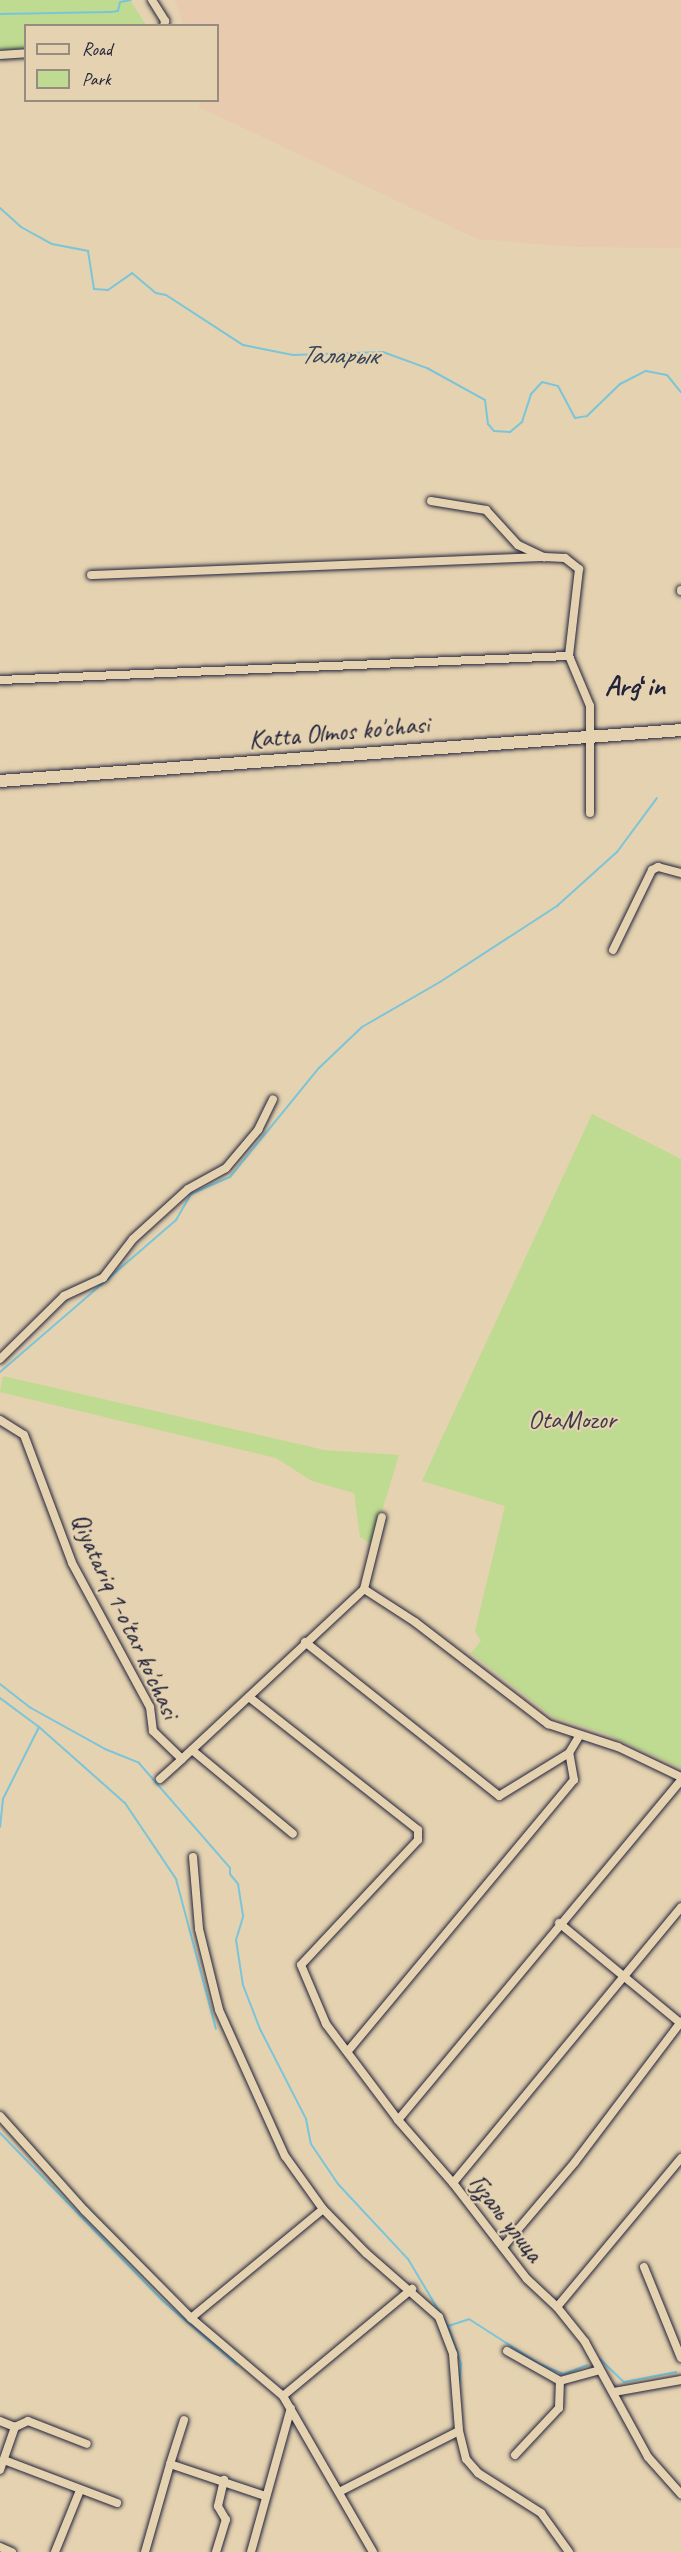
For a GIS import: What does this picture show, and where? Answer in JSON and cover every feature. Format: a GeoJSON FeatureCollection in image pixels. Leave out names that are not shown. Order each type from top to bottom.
{"type":"FeatureCollection","features":[{"type":"Feature","properties":{"kind":"street"},"geometry":{"type":"LineString","coordinates":[[152,0],[165,21],[164,24]]}},
{"type":"Feature","properties":{"kind":"street"},"geometry":{"type":"LineString","coordinates":[[0,55],[24,53]]}},
{"type":"Feature","properties":{"kind":"street"},"geometry":{"type":"LineString","coordinates":[[431,501],[486,510],[518,545],[544,557]]}},
{"type":"Feature","properties":{"kind":"street"},"geometry":{"type":"LineString","coordinates":[[92,575],[565,558],[579,569],[569,656],[590,706],[590,813]]}},
{"type":"Feature","properties":{"kind":"street"},"geometry":{"type":"LineString","coordinates":[[0,680],[569,656]]}},
{"type":"Feature","properties":{"kind":"street","name":"Katta Olmos ko'chasi"},"geometry":{"type":"LineString","coordinates":[[0,781],[591,734],[681,730]]}},
{"type":"Feature","properties":{"kind":"street"},"geometry":{"type":"LineString","coordinates":[[613,950],[652,870],[658,867],[681,873]]}},
{"type":"Feature","properties":{"kind":"street"},"geometry":{"type":"LineString","coordinates":[[0,1359],[64,1296],[104,1278],[133,1239],[188,1189],[226,1168],[258,1130],[273,1099]]}},
{"type":"Feature","properties":{"kind":"street","name":"Qiyatariq 1-o'tar ko'chasi"},"geometry":{"type":"LineString","coordinates":[[0,1420],[24,1435],[72,1563],[150,1707],[153,1731],[182,1759],[364,1589]]}},
{"type":"Feature","properties":{"kind":"street"},"geometry":{"type":"LineString","coordinates":[[382,1517],[364,1589],[415,1622],[548,1724],[618,1747],[681,1778],[398,2120]]}},
{"type":"Feature","properties":{"kind":"street"},"geometry":{"type":"LineString","coordinates":[[305,1642],[499,1796],[568,1753],[580,1735]]}},
{"type":"Feature","properties":{"kind":"street","name":"Гузаль улица"},"geometry":{"type":"LineString","coordinates":[[249,1697],[418,1830],[418,1840],[302,1965],[326,2024],[398,2120],[453,2183],[527,2279],[557,2307],[614,2392],[648,2457],[681,2494]]}},
{"type":"Feature","properties":{"kind":"street"},"geometry":{"type":"LineString","coordinates":[[192,1749],[293,1834]]}},
{"type":"Feature","properties":{"kind":"street"},"geometry":{"type":"LineString","coordinates":[[348,2051],[574,1780],[568,1753]]}},
{"type":"Feature","properties":{"kind":"street"},"geometry":{"type":"LineString","coordinates":[[160,1779],[182,1759]]}},
{"type":"Feature","properties":{"kind":"street"},"geometry":{"type":"LineString","coordinates":[[193,1857],[203,1948],[219,2010],[285,2156],[323,2209],[366,2253],[412,2289],[439,2317],[449,2339],[459,2431],[469,2464],[541,2513],[569,2552]]}},
{"type":"Feature","properties":{"kind":"street"},"geometry":{"type":"LineString","coordinates":[[453,2183],[681,1907]]}},
{"type":"Feature","properties":{"kind":"street"},"geometry":{"type":"LineString","coordinates":[[503,2247],[575,2162],[680,2022],[559,1923]]}},
{"type":"Feature","properties":{"kind":"street"},"geometry":{"type":"LineString","coordinates":[[0,2116],[85,2211],[191,2318],[283,2396],[341,2491],[374,2552]]}},
{"type":"Feature","properties":{"kind":"street"},"geometry":{"type":"LineString","coordinates":[[557,2307],[681,2158]]}},
{"type":"Feature","properties":{"kind":"street"},"geometry":{"type":"LineString","coordinates":[[191,2318],[323,2209]]}},
{"type":"Feature","properties":{"kind":"street"},"geometry":{"type":"LineString","coordinates":[[644,2267],[681,2358]]}},
{"type":"Feature","properties":{"kind":"street"},"geometry":{"type":"LineString","coordinates":[[283,2396],[412,2289]]}},
{"type":"Feature","properties":{"kind":"street"},"geometry":{"type":"LineString","coordinates":[[507,2351],[560,2381],[600,2370]]}},
{"type":"Feature","properties":{"kind":"street"},"geometry":{"type":"LineString","coordinates":[[614,2392],[681,2380]]}},
{"type":"Feature","properties":{"kind":"street"},"geometry":{"type":"LineString","coordinates":[[514,2455],[559,2408],[560,2381]]}},
{"type":"Feature","properties":{"kind":"street"},"geometry":{"type":"LineString","coordinates":[[251,2552],[291,2408]]}},
{"type":"Feature","properties":{"kind":"street"},"geometry":{"type":"LineString","coordinates":[[145,2552],[184,2420]]}},
{"type":"Feature","properties":{"kind":"street"},"geometry":{"type":"LineString","coordinates":[[0,2421],[15,2427],[28,2421],[87,2444]]}},
{"type":"Feature","properties":{"kind":"street"},"geometry":{"type":"LineString","coordinates":[[0,2470],[15,2427]]}},
{"type":"Feature","properties":{"kind":"street"},"geometry":{"type":"LineString","coordinates":[[341,2491],[459,2431]]}},
{"type":"Feature","properties":{"kind":"street"},"geometry":{"type":"LineString","coordinates":[[4,2460],[117,2503]]}},
{"type":"Feature","properties":{"kind":"street"},"geometry":{"type":"LineString","coordinates":[[171,2462],[266,2496]]}},
{"type":"Feature","properties":{"kind":"street"},"geometry":{"type":"LineString","coordinates":[[216,2552],[226,2520],[218,2506],[224,2480]]}},
{"type":"Feature","properties":{"kind":"street"},"geometry":{"type":"LineString","coordinates":[[55,2552],[80,2490]]}},
{"type":"Feature","properties":{"kind":"street"},"geometry":{"type":"LineString","coordinates":[[0,2547],[12,2552]]}},
{"type":"Feature","properties":{"kind":"shaded area"},"geometry":{"type":"Polygon","coordinates":[[[175,0],[681,0],[681,248],[576,247],[477,239],[199,107],[199,102],[219,102],[219,24],[183,24],[175,0]]]}},
{"type":"Feature","properties":{"kind":"green space"},"geometry":{"type":"Polygon","coordinates":[[[0,0],[130,0],[145,24],[24,24],[24,57],[0,60],[0,0]]]}},
{"type":"Feature","properties":{"kind":"green space","name":"OtaMozor"},"geometry":{"type":"Polygon","coordinates":[[[592,1114],[681,1159],[681,1768],[604,1733],[553,1717],[471,1653],[481,1641],[475,1631],[505,1506],[422,1481],[592,1114]]]}},
{"type":"Feature","properties":{"kind":"green space"},"geometry":{"type":"Polygon","coordinates":[[[3,1376],[324,1450],[399,1455],[372,1544],[360,1537],[354,1493],[312,1481],[276,1458],[0,1392],[3,1376]]]}},
{"type":"Feature","properties":{"kind":"waterway"},"geometry":{"type":"LineString","coordinates":[[0,14],[111,12],[118,11],[120,2],[131,0]]}},
{"type":"Feature","properties":{"kind":"waterway","name":"Таларык"},"geometry":{"type":"LineString","coordinates":[[0,208],[21,227],[52,244],[88,251],[94,289],[108,290],[132,273],[156,293],[166,295],[243,345],[293,355],[383,352],[427,368],[485,400],[488,424],[494,431],[510,432],[522,422],[531,394],[542,382],[558,386],[575,418],[587,416],[620,384],[646,371],[667,375],[681,392]]}},
{"type":"Feature","properties":{"kind":"waterway"},"geometry":{"type":"LineString","coordinates":[[0,1372],[176,1220],[191,1194],[230,1177],[319,1068],[362,1027],[440,982],[557,906],[617,852],[657,798]]}},
{"type":"Feature","properties":{"kind":"waterway"},"geometry":{"type":"LineString","coordinates":[[0,1684],[31,1708],[105,1749],[138,1762],[230,1868],[230,1874],[238,1884],[243,1917],[236,1940],[243,1985],[260,2029],[306,2119],[311,2144],[338,2184],[408,2259],[448,2326],[469,2319],[539,2364],[564,2374],[587,2365]]}},
{"type":"Feature","properties":{"kind":"waterway"},"geometry":{"type":"LineString","coordinates":[[0,1698],[39,1727],[3,1799],[0,1827]]}},
{"type":"Feature","properties":{"kind":"waterway"},"geometry":{"type":"LineString","coordinates":[[39,1727],[125,1803],[176,1879],[216,2029]]}},
{"type":"Feature","properties":{"kind":"waterway"},"geometry":{"type":"LineString","coordinates":[[0,2133],[164,2302],[237,2365]]}},
{"type":"Feature","properties":{"kind":"waterway"},"geometry":{"type":"LineString","coordinates":[[448,2326],[461,2364],[459,2387]]}},
{"type":"Feature","properties":{"kind":"waterway"},"geometry":{"type":"LineString","coordinates":[[600,2359],[624,2382],[676,2372]]}},
{"type":"Feature","properties":{"kind":"district","name":"Argʻin"},"geometry":{"type":"Point","coordinates":[635,686]}}]}
